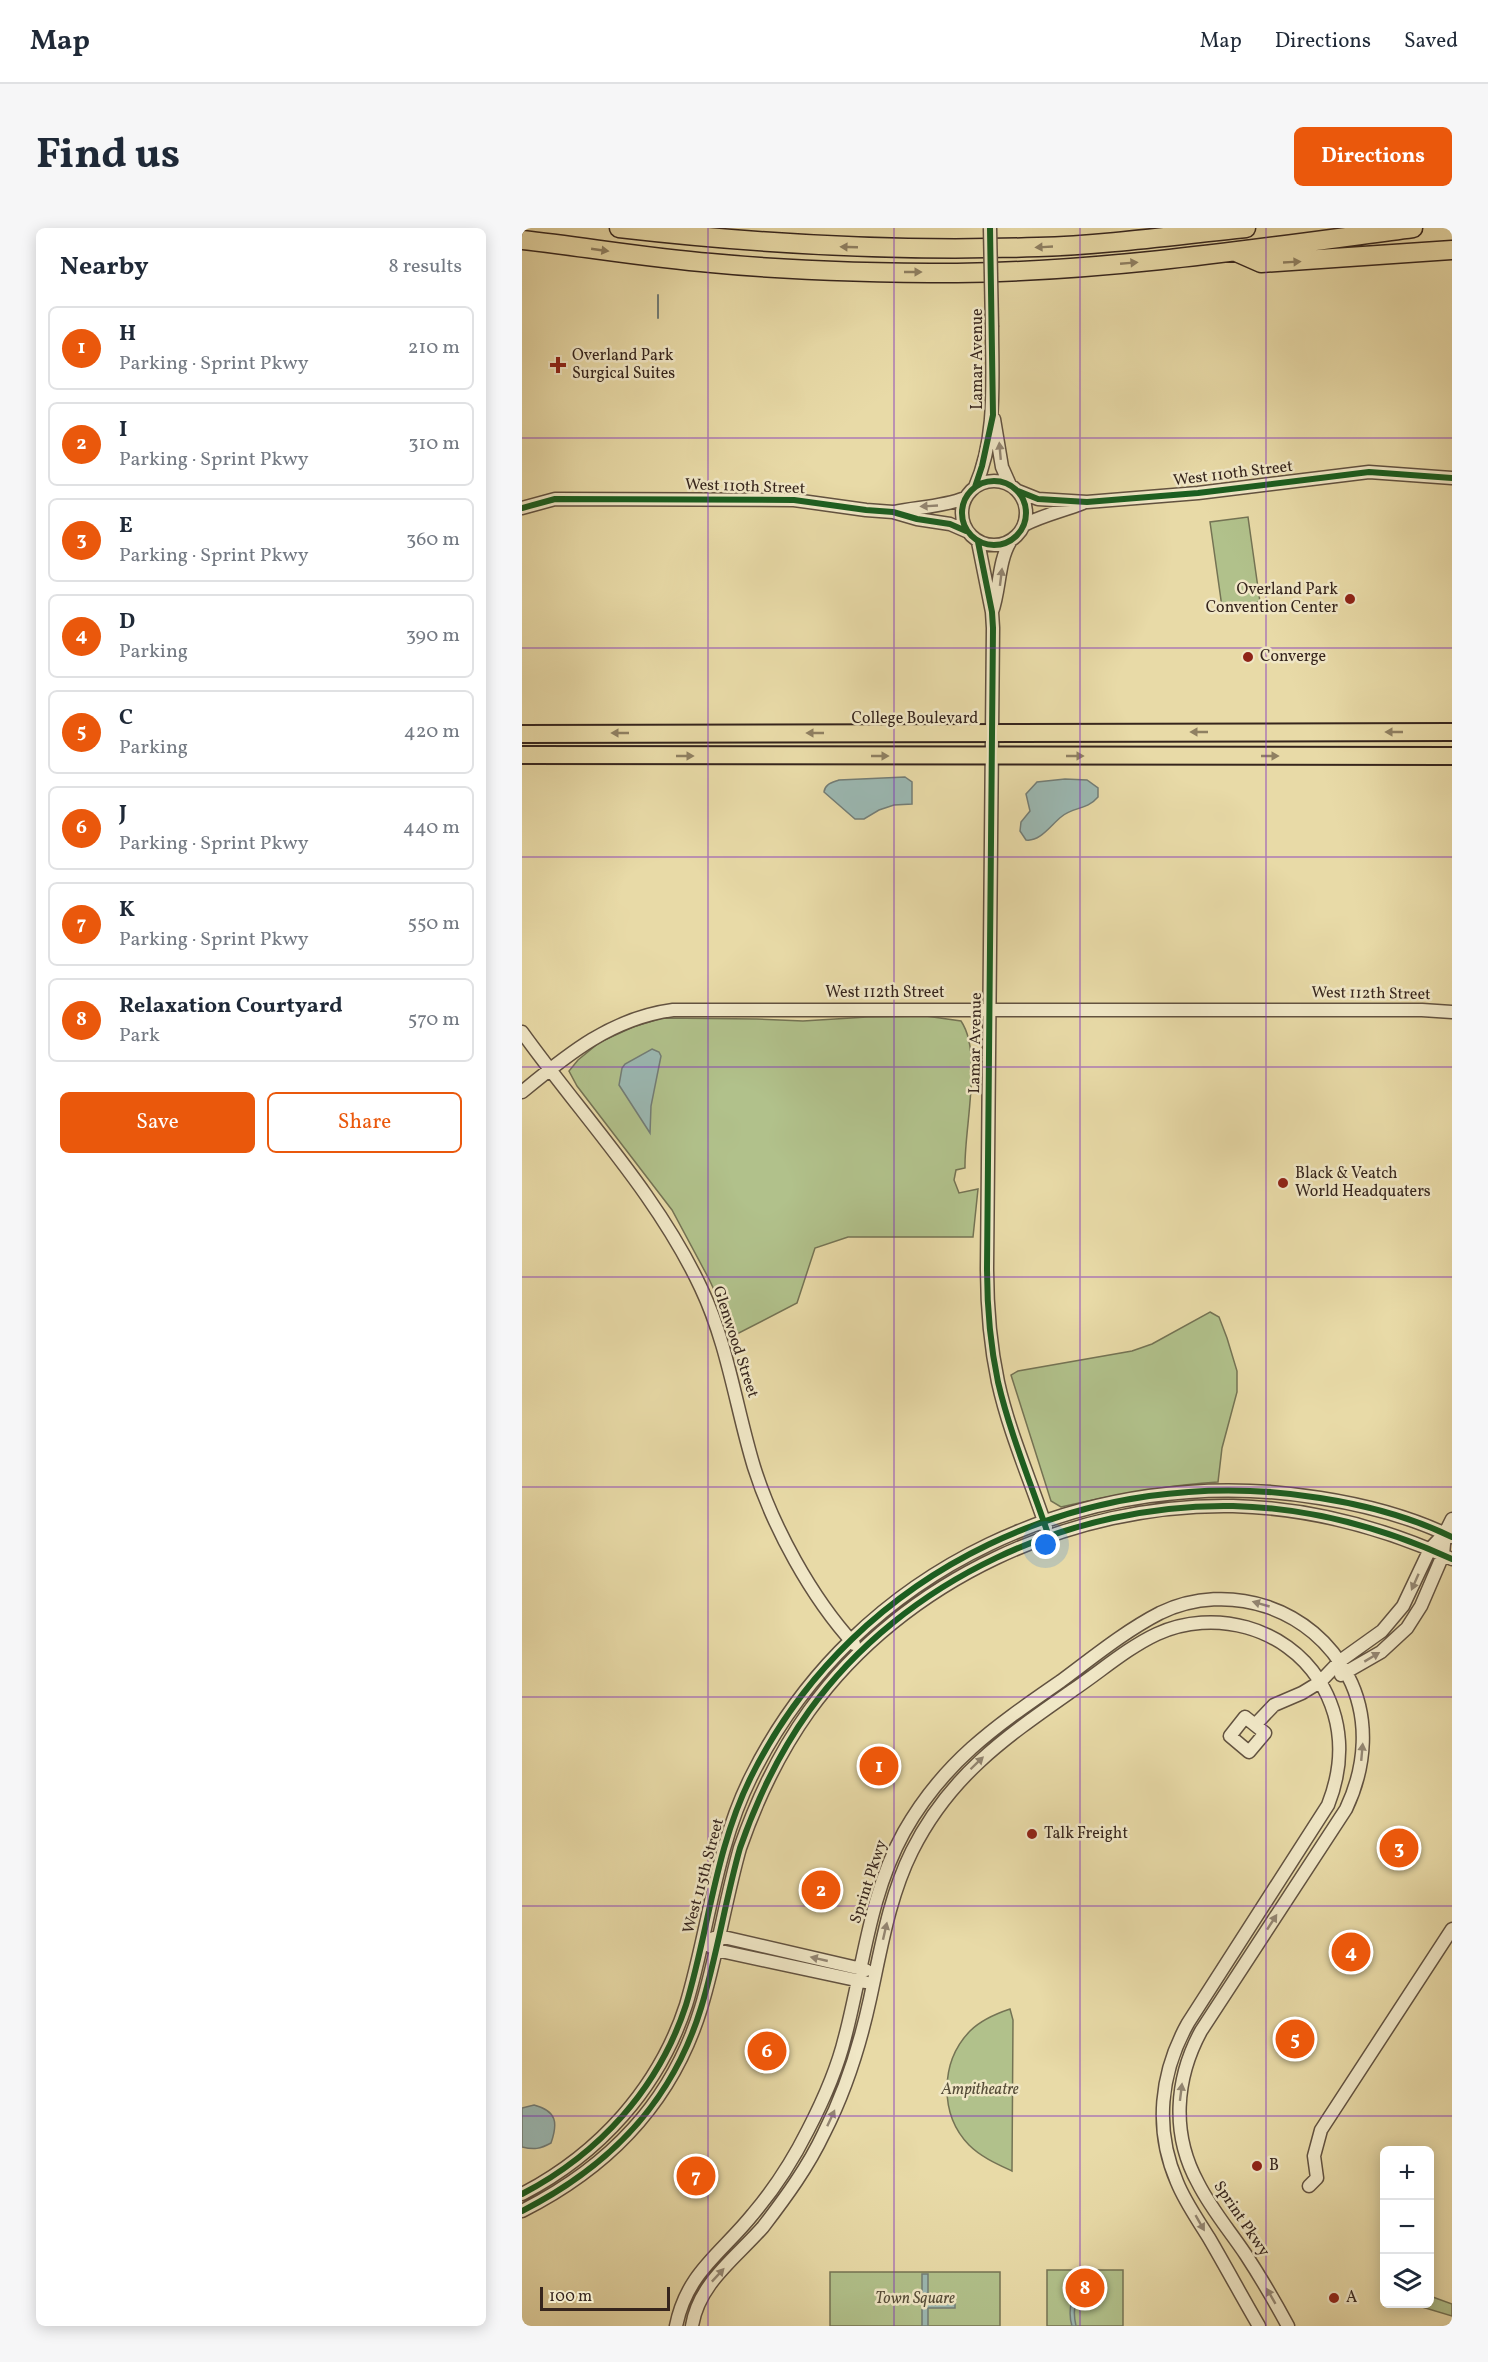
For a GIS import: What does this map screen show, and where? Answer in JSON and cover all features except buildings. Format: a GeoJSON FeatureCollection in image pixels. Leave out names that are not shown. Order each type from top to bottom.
{"type":"FeatureCollection","features":[{"type":"Feature","properties":{"kind":"highway"},"geometry":{"type":"LineString","coordinates":[[619,228],[815,246],[939,249],[1040,247],[1246,228]]}},
{"type":"Feature","properties":{"kind":"highway"},"geometry":{"type":"LineString","coordinates":[[522,239],[710,263],[820,270],[902,272],[1054,269],[1236,252],[1413,228]]}},
{"type":"Feature","properties":{"kind":"highway"},"geometry":{"type":"LineString","coordinates":[[1236,252],[1261,264],[1452,250]]}},
{"type":"Feature","properties":{"kind":"main road","name":"College Boulevard"},"geometry":{"type":"LineString","coordinates":[[522,734],[1452,732]]}},
{"type":"Feature","properties":{"kind":"main road"},"geometry":{"type":"LineString","coordinates":[[522,755],[1452,756]]}},
{"type":"Feature","properties":{"kind":"street","name":"Lamar Avenue"},"geometry":{"type":"LineString","coordinates":[[975,487],[993,415],[990,228]]}},
{"type":"Feature","properties":{"kind":"street","name":"Lamar Avenue"},"geometry":{"type":"LineString","coordinates":[[993,415],[1002,467],[1014,488]]}},
{"type":"Feature","properties":{"kind":"street","name":"West 110th Street"},"geometry":{"type":"LineString","coordinates":[[1014,488],[1038,499],[1087,502],[1198,493],[1369,472],[1452,478]]}},
{"type":"Feature","properties":{"kind":"street"},"geometry":{"type":"LineString","coordinates":[[994,481],[1014,488],[1026,511],[1021,532],[1010,542],[992,546],[978,542],[966,531],[961,517],[965,498],[975,487],[994,481]]}},
{"type":"Feature","properties":{"kind":"street","name":"West 110th Street"},"geometry":{"type":"LineString","coordinates":[[893,512],[942,506],[965,498]]}},
{"type":"Feature","properties":{"kind":"street","name":"West 110th Street"},"geometry":{"type":"LineString","coordinates":[[522,508],[555,499],[768,499],[893,512],[917,519],[950,524],[966,531]]}},
{"type":"Feature","properties":{"kind":"street","name":"West 110th Street"},"geometry":{"type":"LineString","coordinates":[[1024,525],[1043,515],[1063,511],[1087,502]]}},
{"type":"Feature","properties":{"kind":"street","name":"Lamar Avenue"},"geometry":{"type":"LineString","coordinates":[[978,542],[992,612],[993,756],[987,1276],[991,1338],[1006,1410],[1049,1536]]}},
{"type":"Feature","properties":{"kind":"street","name":"Lamar Avenue"},"geometry":{"type":"LineString","coordinates":[[992,612],[998,594],[1005,552],[1010,542]]}},
{"type":"Feature","properties":{"kind":"street","name":"West 112th Street"},"geometry":{"type":"LineString","coordinates":[[522,1092],[591,1040],[616,1025],[636,1017],[666,1011],[1422,1010],[1452,1012]]}},
{"type":"Feature","properties":{"kind":"street","name":"Glenwood Street"},"geometry":{"type":"LineString","coordinates":[[522,1032],[670,1228],[688,1261],[715,1323],[765,1497],[809,1583],[825,1608],[861,1651]]}},
{"type":"Feature","properties":{"kind":"street","name":"West 115th Street"},"geometry":{"type":"LineString","coordinates":[[522,2194],[559,2173],[616,2125],[643,2090],[662,2060],[676,2032],[685,2006],[722,1853],[748,1782],[762,1755],[809,1684],[850,1639],[893,1602],[936,1572],[990,1544],[1044,1521],[1109,1503],[1149,1496],[1193,1491],[1250,1490],[1297,1494],[1343,1502],[1393,1515],[1449,1535]]}},
{"type":"Feature","properties":{"kind":"street","name":"West 115th Street"},"geometry":{"type":"LineString","coordinates":[[522,2211],[553,2195],[604,2159],[643,2118],[659,2097],[692,2035],[716,1950],[740,1848],[748,1823],[776,1763],[810,1709],[861,1651],[904,1613],[946,1585],[986,1563],[1049,1536],[1090,1524],[1148,1512],[1234,1506],[1285,1510],[1330,1518],[1375,1530],[1448,1557]]}},
{"type":"Feature","properties":{"kind":"street"},"geometry":{"type":"LineString","coordinates":[[1255,1725],[1274,1705],[1320,1682],[1347,1672],[1381,1652],[1407,1628],[1448,1557],[1452,1519]]}},
{"type":"Feature","properties":{"kind":"street"},"geometry":{"type":"LineString","coordinates":[[1320,1682],[1340,1661],[1371,1640],[1397,1613],[1411,1591],[1430,1549],[1449,1535]]}},
{"type":"Feature","properties":{"kind":"street","name":"Sprint Pkwy"},"geometry":{"type":"LineString","coordinates":[[676,2326],[680,2308],[690,2285],[705,2264],[757,2209],[782,2176],[822,2102],[845,2038],[874,1911],[889,1865],[910,1822],[940,1780],[991,1730],[1150,1618],[1198,1601],[1224,1599],[1249,1601],[1283,1612],[1303,1624],[1322,1640],[1347,1672],[1356,1694],[1363,1730],[1362,1757],[1352,1796],[1201,2031],[1185,2067],[1179,2100],[1181,2137],[1193,2174],[1288,2326]]}},
{"type":"Feature","properties":{"kind":"street","name":"Sprint Pkwy"},"geometry":{"type":"LineString","coordinates":[[692,2326],[698,2305],[711,2282],[776,2210],[794,2186],[824,2133],[854,2062],[889,1914],[907,1861],[922,1831],[950,1792],[1000,1742],[1143,1642],[1166,1630],[1192,1623],[1234,1624],[1260,1632],[1283,1644],[1303,1660],[1320,1682],[1329,1699],[1338,1731],[1339,1763],[1333,1792],[1315,1828],[1182,2034],[1168,2069],[1162,2100],[1165,2146],[1178,2183],[1259,2326]]}},
{"type":"Feature","properties":{"kind":"street"},"geometry":{"type":"LineString","coordinates":[[1309,2186],[1317,2178],[1314,2156],[1321,2130],[1452,1929]]}},
{"type":"Feature","properties":{"kind":"street"},"geometry":{"type":"LineString","coordinates":[[701,1941],[719,1936],[860,1975]]}},
{"type":"Feature","properties":{"kind":"street"},"geometry":{"type":"LineString","coordinates":[[701,1941],[716,1950],[875,1978]]}},
{"type":"Feature","properties":{"kind":"green space"},"geometry":{"type":"Polygon","coordinates":[[[1248,517],[1260,602],[1222,607],[1210,522],[1248,517]]]}},
{"type":"Feature","properties":{"kind":"green space"},"geometry":{"type":"Polygon","coordinates":[[[926,1016],[961,1021],[971,1052],[971,1092],[965,1168],[956,1170],[954,1180],[959,1193],[978,1189],[973,1237],[848,1237],[815,1248],[797,1303],[735,1335],[709,1279],[672,1210],[577,1086],[569,1071],[578,1060],[600,1042],[633,1027],[662,1018],[803,1021],[926,1016]]]}},
{"type":"Feature","properties":{"kind":"green space"},"geometry":{"type":"Polygon","coordinates":[[[1210,1312],[1219,1317],[1237,1371],[1237,1392],[1222,1448],[1218,1482],[1139,1491],[1061,1507],[1051,1501],[1011,1375],[1018,1371],[1132,1351],[1152,1344],[1210,1312]]]}},
{"type":"Feature","properties":{"kind":"green space","name":"Ampitheatre"},"geometry":{"type":"Polygon","coordinates":[[[1010,2009],[1013,2020],[1012,2171],[984,2157],[969,2145],[952,2118],[947,2088],[953,2058],[970,2031],[989,2018],[1010,2009]]]}},
{"type":"Feature","properties":{"kind":"green space"},"geometry":{"type":"Polygon","coordinates":[[[1047,2270],[1123,2270],[1123,2326],[1047,2326],[1047,2270]]]}},
{"type":"Feature","properties":{"kind":"green space","name":"Town Square"},"geometry":{"type":"Polygon","coordinates":[[[830,2272],[1000,2272],[1000,2326],[830,2326],[830,2272]]]}},
{"type":"Feature","properties":{"kind":"green space"},"geometry":{"type":"Polygon","coordinates":[[[1434,2297],[1452,2304],[1452,2316],[1425,2308],[1434,2308],[1434,2297]]]}},
{"type":"Feature","properties":{"kind":"water"},"geometry":{"type":"Polygon","coordinates":[[[905,777],[912,782],[912,804],[894,805],[879,810],[864,819],[855,819],[824,792],[827,785],[839,780],[905,777]]]}},
{"type":"Feature","properties":{"kind":"water"},"geometry":{"type":"Polygon","coordinates":[[[1065,779],[1087,780],[1098,788],[1098,797],[1089,804],[1061,817],[1041,836],[1026,840],[1020,831],[1021,822],[1030,811],[1026,794],[1037,782],[1065,779]]]}},
{"type":"Feature","properties":{"kind":"water"},"geometry":{"type":"Polygon","coordinates":[[[652,1049],[659,1052],[661,1056],[651,1106],[650,1133],[619,1085],[625,1064],[652,1049]]]}},
{"type":"Feature","properties":{"kind":"water"},"geometry":{"type":"Polygon","coordinates":[[[534,2105],[551,2114],[555,2129],[551,2143],[534,2149],[522,2147],[522,2108],[534,2105]]]}},
{"type":"Feature","properties":{"kind":"water"},"geometry":{"type":"Polygon","coordinates":[[[922,2274],[928,2274],[928,2300],[955,2300],[955,2308],[928,2308],[928,2326],[922,2326],[922,2274]]]}},
{"type":"Feature","properties":{"kind":"water"},"geometry":{"type":"Polygon","coordinates":[[[1083,2285],[1091,2285],[1091,2289],[1083,2289],[1078,2297],[1075,2311],[1076,2326],[1072,2326],[1071,2304],[1075,2293],[1083,2285]]]}},
{"type":"Feature","properties":{"kind":"waterway"},"geometry":{"type":"LineString","coordinates":[[658,295],[658,318]]}},
{"type":"Feature","properties":{"kind":"cycle path"},"geometry":{"type":"LineString","coordinates":[[975,487],[993,415],[990,228]]}},
{"type":"Feature","properties":{"kind":"cycle path"},"geometry":{"type":"LineString","coordinates":[[1018,491],[1038,499],[1087,502],[1198,493],[1369,472],[1452,478]]}},
{"type":"Feature","properties":{"kind":"cycle path"},"geometry":{"type":"LineString","coordinates":[[988,481],[1000,481],[1017,490],[1024,501],[1026,513],[1024,525],[1017,536],[1000,545],[988,545],[976,540],[967,531],[962,519],[962,507],[967,495],[976,486],[988,481]]}},
{"type":"Feature","properties":{"kind":"cycle path"},"geometry":{"type":"LineString","coordinates":[[522,508],[555,499],[794,500],[893,512],[917,519],[950,524],[966,531]]}},
{"type":"Feature","properties":{"kind":"cycle path"},"geometry":{"type":"LineString","coordinates":[[978,542],[993,628],[988,1311],[993,1354],[1003,1401],[1047,1531]]}},
{"type":"Feature","properties":{"kind":"cycle path"},"geometry":{"type":"LineString","coordinates":[[522,2194],[550,2178],[601,2139],[643,2091],[660,2064],[686,2005],[729,1832],[751,1777],[796,1703],[852,1639],[916,1586],[989,1544],[1067,1514],[1149,1496],[1234,1490],[1320,1498],[1388,1513],[1420,1523],[1452,1537]]}},
{"type":"Feature","properties":{"kind":"cycle path"},"geometry":{"type":"LineString","coordinates":[[522,2211],[583,2174],[633,2129],[655,2102],[673,2074],[689,2042],[712,1969],[740,1848],[761,1794],[778,1760],[809,1711],[848,1664],[893,1623],[942,1587],[996,1558],[1053,1535],[1112,1518],[1172,1509],[1233,1506],[1317,1515],[1373,1529],[1452,1559]]}},
{"type":"Feature","properties":{"kind":"place","name":"Overland Park Surgical Suites"},"geometry":{"type":"Point","coordinates":[558,365]}},
{"type":"Feature","properties":{"kind":"place","name":"Overland Park Convention Center"},"geometry":{"type":"Point","coordinates":[1350,599]}},
{"type":"Feature","properties":{"kind":"place","name":"Converge"},"geometry":{"type":"Point","coordinates":[1248,657]}},
{"type":"Feature","properties":{"kind":"place","name":"Black & Veatch World Headquaters"},"geometry":{"type":"Point","coordinates":[1283,1183]}},
{"type":"Feature","properties":{"kind":"place","name":"H"},"geometry":{"type":"Point","coordinates":[879,1766]}},
{"type":"Feature","properties":{"kind":"place","name":"Talk Freight"},"geometry":{"type":"Point","coordinates":[1032,1834]}},
{"type":"Feature","properties":{"kind":"place","name":"E"},"geometry":{"type":"Point","coordinates":[1399,1848]}},
{"type":"Feature","properties":{"kind":"place","name":"I"},"geometry":{"type":"Point","coordinates":[821,1890]}},
{"type":"Feature","properties":{"kind":"place","name":"D"},"geometry":{"type":"Point","coordinates":[1351,1952]}},
{"type":"Feature","properties":{"kind":"place","name":"C"},"geometry":{"type":"Point","coordinates":[1295,2039]}},
{"type":"Feature","properties":{"kind":"place","name":"J"},"geometry":{"type":"Point","coordinates":[767,2051]}},
{"type":"Feature","properties":{"kind":"place","name":"B"},"geometry":{"type":"Point","coordinates":[1257,2166]}},
{"type":"Feature","properties":{"kind":"place","name":"K"},"geometry":{"type":"Point","coordinates":[696,2176]}},
{"type":"Feature","properties":{"kind":"place","name":"Relaxation Courtyard"},"geometry":{"type":"Point","coordinates":[1085,2288]}},
{"type":"Feature","properties":{"kind":"place","name":"A"},"geometry":{"type":"Point","coordinates":[1334,2298]}}]}
